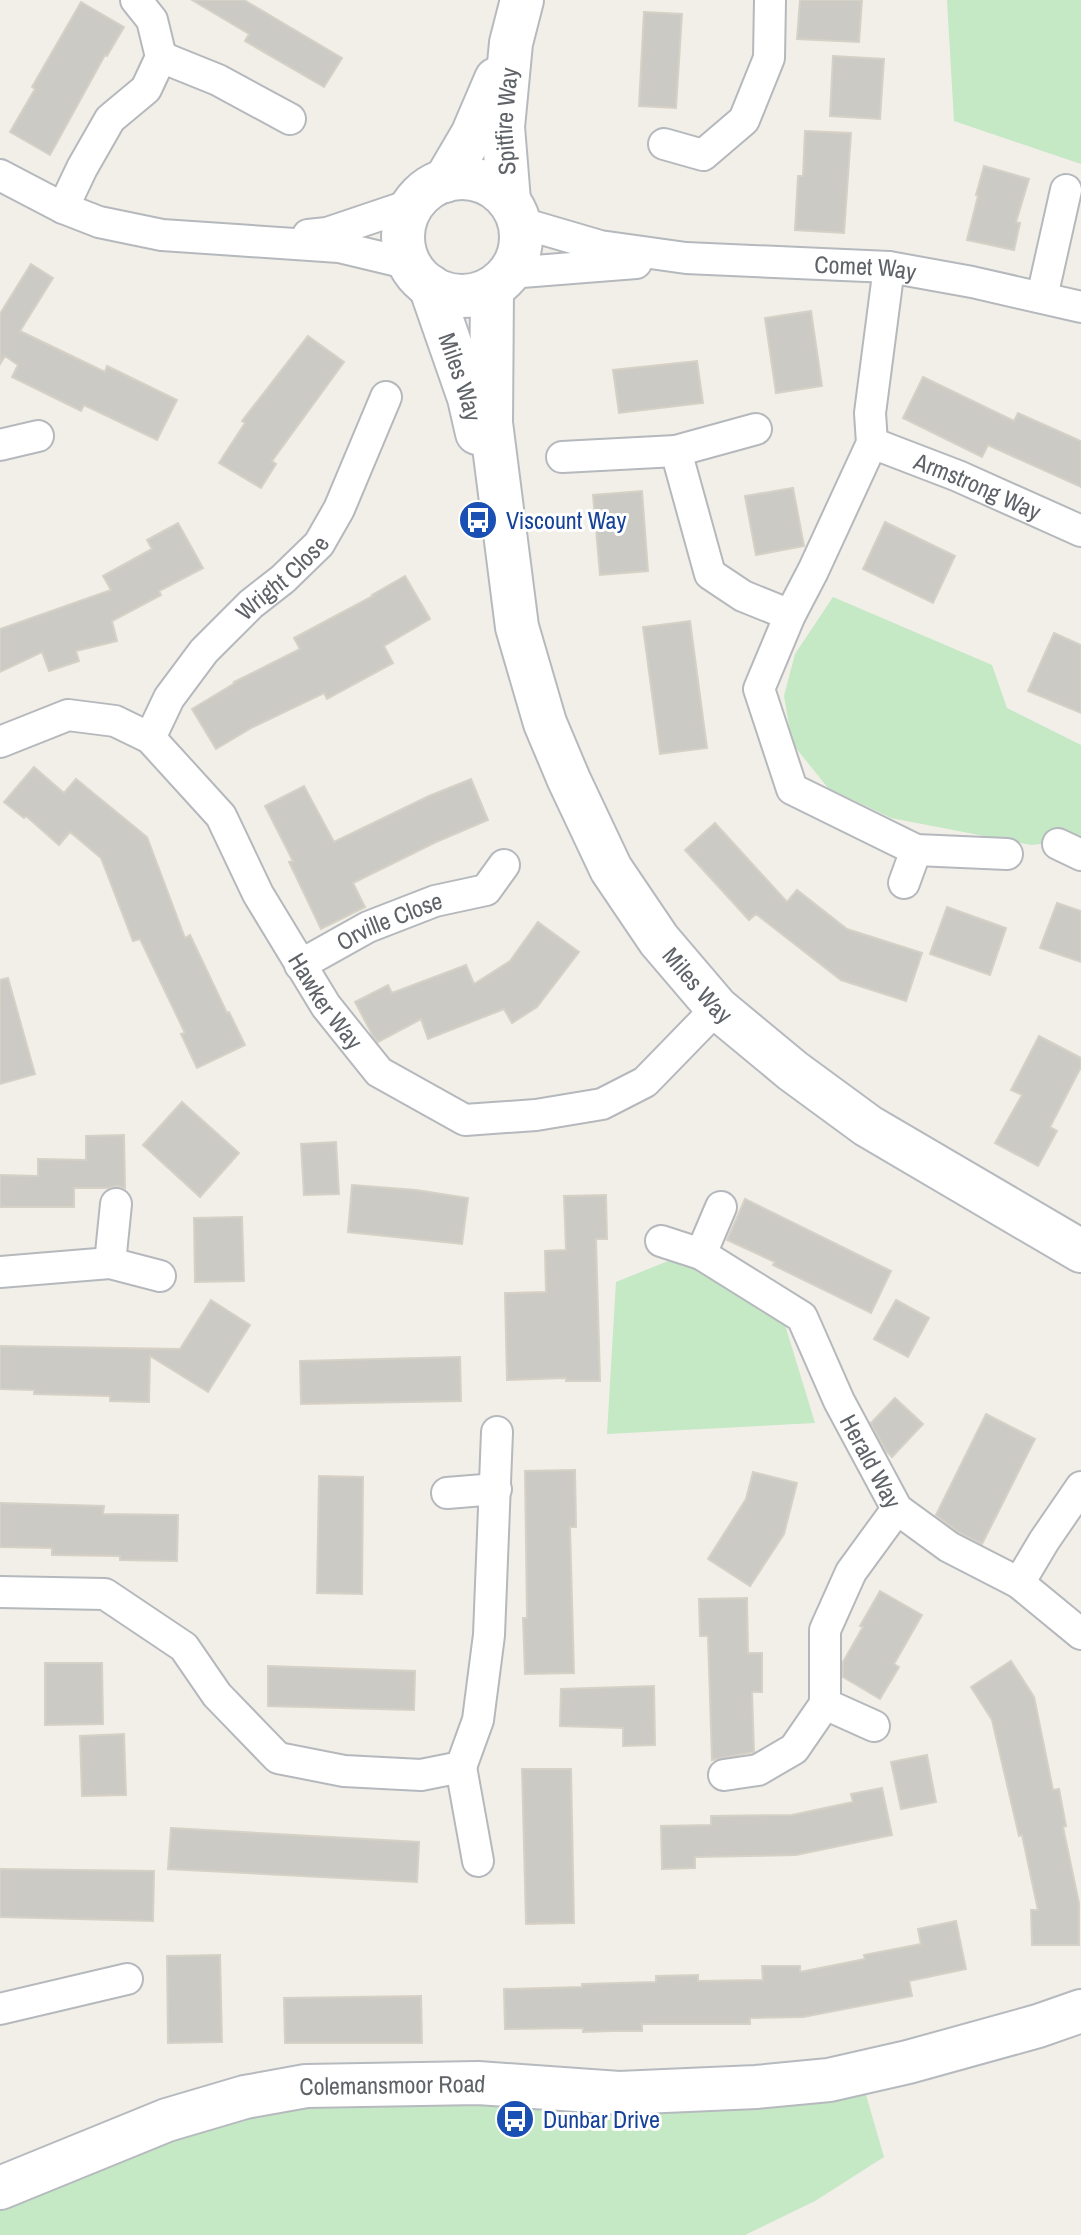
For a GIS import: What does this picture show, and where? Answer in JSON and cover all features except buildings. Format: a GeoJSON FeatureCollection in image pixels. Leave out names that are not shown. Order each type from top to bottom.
{"type":"FeatureCollection","features":[{"type":"Feature","properties":{"kind":"street"},"geometry":{"type":"LineString","coordinates":[[63,208],[110,119],[146,89],[161,57],[152,20],[136,0]]}},
{"type":"Feature","properties":{"kind":"street","name":"Spitfire Way"},"geometry":{"type":"LineString","coordinates":[[429,193],[472,135],[511,43],[522,0]]}},
{"type":"Feature","properties":{"kind":"street"},"geometry":{"type":"LineString","coordinates":[[664,144],[703,155],[744,120],[769,58],[770,0]]}},
{"type":"Feature","properties":{"kind":"street","name":"Spitfire Way"},"geometry":{"type":"LineString","coordinates":[[511,43],[503,127],[514,211]]}},
{"type":"Feature","properties":{"kind":"street"},"geometry":{"type":"LineString","coordinates":[[161,57],[218,80],[290,119]]}},
{"type":"Feature","properties":{"kind":"street"},"geometry":{"type":"LineString","coordinates":[[0,175],[63,208],[99,222],[162,235],[339,247],[420,275]]}},
{"type":"Feature","properties":{"kind":"street"},"geometry":{"type":"LineString","coordinates":[[247,241],[327,233],[429,193],[457,178],[494,187],[514,211]]}},
{"type":"Feature","properties":{"kind":"street"},"geometry":{"type":"LineString","coordinates":[[1042,297],[1066,190]]}},
{"type":"Feature","properties":{"kind":"street","name":"Miles Way"},"geometry":{"type":"LineString","coordinates":[[429,193],[403,229],[404,250],[420,275],[469,398],[509,562]]}},
{"type":"Feature","properties":{"kind":"street","name":"Miles Way"},"geometry":{"type":"LineString","coordinates":[[420,275],[438,291],[458,296],[473,296],[501,281],[519,255],[521,234],[514,211]]}},
{"type":"Feature","properties":{"kind":"street","name":"Comet Way"},"geometry":{"type":"LineString","coordinates":[[514,211],[600,246],[686,258],[889,267],[1081,307]]}},
{"type":"Feature","properties":{"kind":"street","name":"Comet Way"},"geometry":{"type":"LineString","coordinates":[[501,281],[686,258]]}},
{"type":"Feature","properties":{"kind":"street"},"geometry":{"type":"LineString","coordinates":[[889,267],[870,413],[872,443],[790,615],[759,689],[792,789],[916,850],[1007,854]]}},
{"type":"Feature","properties":{"kind":"street","name":"Miles Way"},"geometry":{"type":"LineString","coordinates":[[501,281],[491,423],[517,627],[545,723],[611,869],[659,940],[717,1008],[793,1071],[868,1126],[1081,1251]]}},
{"type":"Feature","properties":{"kind":"street","name":"Wright Close"},"geometry":{"type":"LineString","coordinates":[[150,738],[169,698],[204,651],[319,544],[339,509],[386,397]]}},
{"type":"Feature","properties":{"kind":"street"},"geometry":{"type":"LineString","coordinates":[[562,457],[676,451],[756,429]]}},
{"type":"Feature","properties":{"kind":"street"},"geometry":{"type":"LineString","coordinates":[[0,445],[38,436]]}},
{"type":"Feature","properties":{"kind":"street","name":"Armstrong Way"},"geometry":{"type":"LineString","coordinates":[[872,443],[958,476],[1081,531]]}},
{"type":"Feature","properties":{"kind":"street"},"geometry":{"type":"LineString","coordinates":[[676,451],[710,574],[743,596],[790,615]]}},
{"type":"Feature","properties":{"kind":"street","name":"Hawker Way"},"geometry":{"type":"LineString","coordinates":[[0,742],[68,715],[115,721],[150,738],[221,816],[258,894],[300,965],[326,1006],[379,1072],[465,1120],[536,1115],[602,1104],[645,1082],[717,1008]]}},
{"type":"Feature","properties":{"kind":"street"},"geometry":{"type":"LineString","coordinates":[[904,883],[916,850]]}},
{"type":"Feature","properties":{"kind":"street","name":"Orville Close"},"geometry":{"type":"LineString","coordinates":[[300,965],[368,927],[435,901],[495,900],[504,865]]}},
{"type":"Feature","properties":{"kind":"street"},"geometry":{"type":"LineString","coordinates":[[110,1263],[116,1204]]}},
{"type":"Feature","properties":{"kind":"street"},"geometry":{"type":"LineString","coordinates":[[701,1254],[721,1207]]}},
{"type":"Feature","properties":{"kind":"street","name":"Herald Way"},"geometry":{"type":"LineString","coordinates":[[661,1241],[701,1254],[802,1317],[839,1401],[897,1509],[949,1547],[1019,1583],[1081,1634]]}},
{"type":"Feature","properties":{"kind":"street"},"geometry":{"type":"LineString","coordinates":[[0,1272],[110,1263],[160,1276]]}},
{"type":"Feature","properties":{"kind":"street"},"geometry":{"type":"LineString","coordinates":[[478,1861],[461,1767],[478,1720],[489,1635],[497,1432]]}},
{"type":"Feature","properties":{"kind":"street"},"geometry":{"type":"LineString","coordinates":[[1019,1583],[1081,1487]]}},
{"type":"Feature","properties":{"kind":"street"},"geometry":{"type":"LineString","coordinates":[[447,1493],[496,1489]]}},
{"type":"Feature","properties":{"kind":"street"},"geometry":{"type":"LineString","coordinates":[[724,1775],[758,1770],[794,1749],[825,1704],[825,1630],[851,1572],[897,1509]]}},
{"type":"Feature","properties":{"kind":"street"},"geometry":{"type":"LineString","coordinates":[[0,1592],[105,1594],[184,1647],[217,1695],[278,1758],[359,1772],[421,1775],[461,1767]]}},
{"type":"Feature","properties":{"kind":"street"},"geometry":{"type":"LineString","coordinates":[[825,1704],[874,1726]]}},
{"type":"Feature","properties":{"kind":"street"},"geometry":{"type":"LineString","coordinates":[[0,2009],[127,1979]]}},
{"type":"Feature","properties":{"kind":"street","name":"Colemansmoor Road"},"geometry":{"type":"LineString","coordinates":[[1,2184],[167,2120],[245,2097],[306,2086],[478,2083],[619,2093],[756,2087],[829,2080],[908,2062],[1081,2011]]}},
{"type":"Feature","properties":{"kind":"green space"},"geometry":{"type":"Polygon","coordinates":[[[947,0],[1081,0],[1081,164],[954,121],[947,0]]]}},
{"type":"Feature","properties":{"kind":"green space"},"geometry":{"type":"Polygon","coordinates":[[[833,597],[992,665],[1007,708],[1081,745],[1081,843],[1077,840],[1031,845],[891,818],[828,788],[792,743],[784,696],[795,654],[833,597]]]}},
{"type":"Feature","properties":{"kind":"green space"},"geometry":{"type":"Polygon","coordinates":[[[673,1259],[782,1315],[815,1423],[607,1434],[616,1282],[673,1259]]]}},
{"type":"Feature","properties":{"kind":"green space"},"geometry":{"type":"Polygon","coordinates":[[[864,2088],[884,2157],[815,2201],[745,2235],[0,2235],[0,2198],[210,2121],[327,2102],[682,2107],[864,2088]]]}},
{"type":"Feature","properties":{"kind":"place","name":"Viscount Way"},"geometry":{"type":"Point","coordinates":[478,520]}},
{"type":"Feature","properties":{"kind":"place","name":"Dunbar Drive"},"geometry":{"type":"Point","coordinates":[515,2119]}}]}
